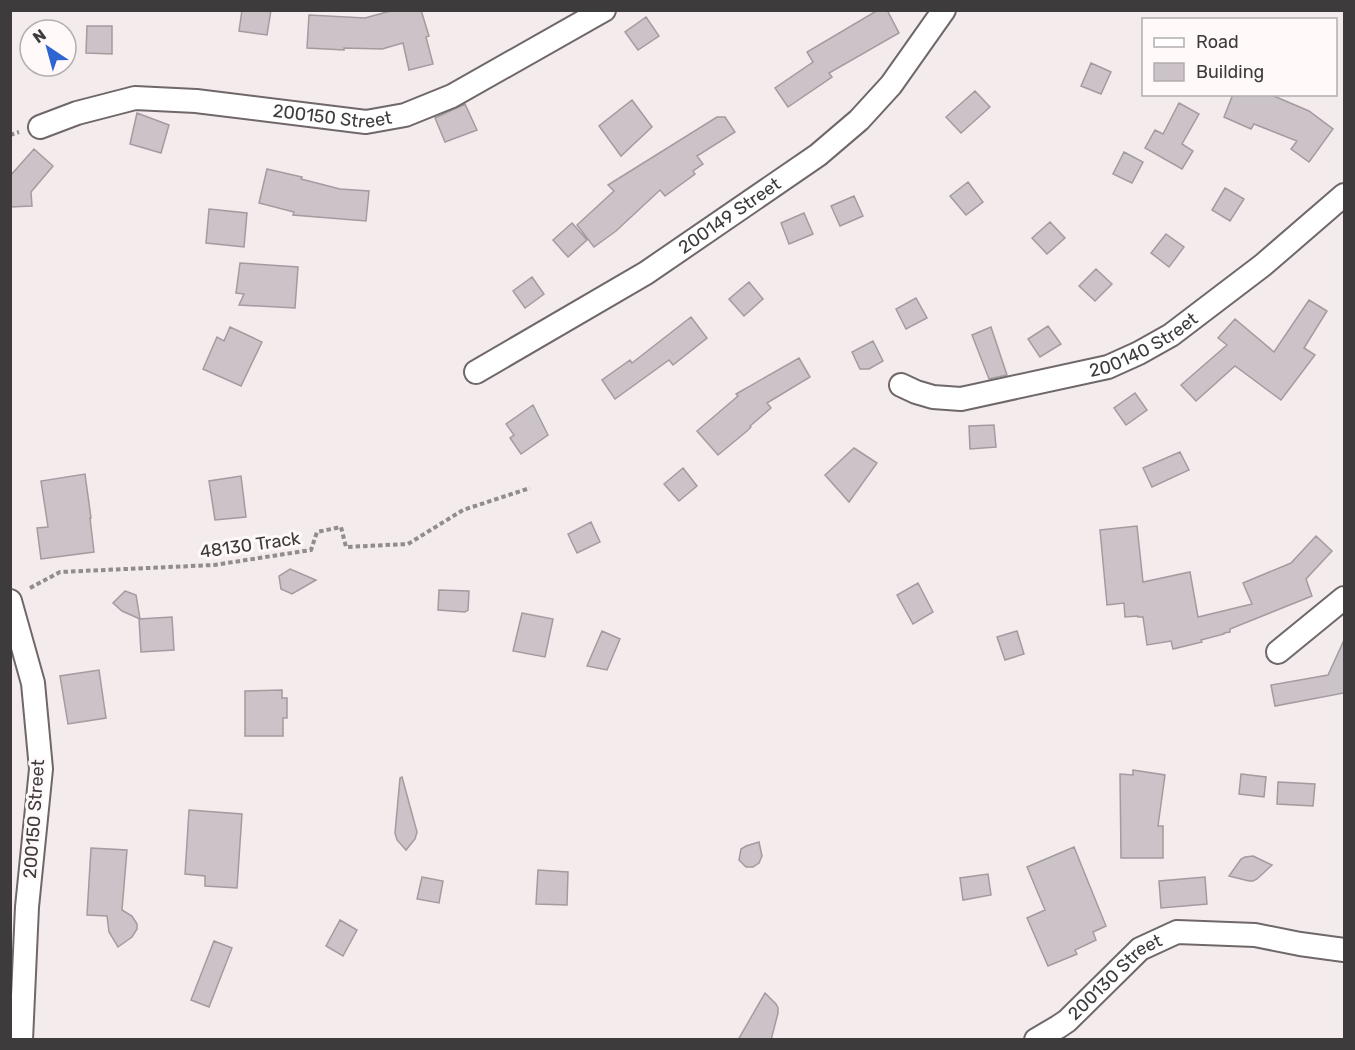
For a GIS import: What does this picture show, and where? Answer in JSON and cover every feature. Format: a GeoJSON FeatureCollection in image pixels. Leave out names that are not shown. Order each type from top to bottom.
{"type":"FeatureCollection","features":[{"type":"Feature","properties":{"kind":"street","name":"200150 Street"},"geometry":{"type":"LineString","coordinates":[[40,127],[77,113],[135,98],[196,101],[366,122],[405,115],[452,96],[604,10]]}},
{"type":"Feature","properties":{"kind":"street","name":"200149 Street"},"geometry":{"type":"LineString","coordinates":[[476,372],[646,273],[818,155],[859,120],[891,85],[944,10]]}},
{"type":"Feature","properties":{"kind":"street","name":"200140 Street"},"geometry":{"type":"LineString","coordinates":[[901,384],[915,392],[933,397],[961,399],[1108,367],[1139,353],[1171,334],[1263,265],[1344,195]]}},
{"type":"Feature","properties":{"kind":"street","name":"200150 Street"},"geometry":{"type":"LineString","coordinates":[[15,597],[33,683],[41,768],[27,907],[21,1040]]}},
{"type":"Feature","properties":{"kind":"street"},"geometry":{"type":"LineString","coordinates":[[1278,652],[1344,598]]}},
{"type":"Feature","properties":{"kind":"street","name":"200130 Street"},"geometry":{"type":"LineString","coordinates":[[1036,1040],[1067,1021],[1140,949],[1177,932],[1255,934],[1300,944],[1344,950]]}},
{"type":"Feature","properties":{"kind":"path","name":"48130 Track"},"geometry":{"type":"LineString","coordinates":[[15,597],[60,572],[214,565],[311,550],[317,532],[341,527],[346,547],[408,544],[463,510],[530,488]]}},
{"type":"Feature","properties":{"kind":"building"},"geometry":{"type":"Polygon","coordinates":[[[242,10],[271,10],[267,35],[239,31],[242,10]]]}},
{"type":"Feature","properties":{"kind":"building"},"geometry":{"type":"Polygon","coordinates":[[[394,10],[421,10],[429,36],[426,37],[433,64],[409,70],[403,43],[382,49],[307,48],[309,15],[365,18],[394,10]]]}},
{"type":"Feature","properties":{"kind":"building"},"geometry":{"type":"Polygon","coordinates":[[[878,10],[887,10],[899,33],[829,73],[832,77],[788,107],[775,88],[813,62],[807,52],[878,10]]]}},
{"type":"Feature","properties":{"kind":"building"},"geometry":{"type":"Polygon","coordinates":[[[646,17],[659,36],[638,50],[625,32],[646,17]]]}},
{"type":"Feature","properties":{"kind":"building"},"geometry":{"type":"Polygon","coordinates":[[[87,26],[112,26],[112,54],[86,53],[87,26]]]}},
{"type":"Feature","properties":{"kind":"building"},"geometry":{"type":"Polygon","coordinates":[[[1091,63],[1111,72],[1101,94],[1081,86],[1091,63]]]}},
{"type":"Feature","properties":{"kind":"building"},"geometry":{"type":"Polygon","coordinates":[[[975,91],[990,107],[961,133],[946,117],[975,91]]]}},
{"type":"Feature","properties":{"kind":"building"},"geometry":{"type":"Polygon","coordinates":[[[1232,96],[1274,96],[1309,111],[1333,129],[1309,162],[1291,149],[1297,141],[1254,124],[1251,129],[1224,117],[1232,96]]]}},
{"type":"Feature","properties":{"kind":"building"},"geometry":{"type":"Polygon","coordinates":[[[632,100],[652,127],[621,156],[599,126],[632,100]]]}},
{"type":"Feature","properties":{"kind":"building"},"geometry":{"type":"Polygon","coordinates":[[[1179,103],[1199,114],[1182,144],[1193,151],[1182,169],[1145,148],[1155,130],[1163,134],[1179,103]]]}},
{"type":"Feature","properties":{"kind":"building"},"geometry":{"type":"Polygon","coordinates":[[[465,104],[477,130],[445,142],[435,118],[465,104]]]}},
{"type":"Feature","properties":{"kind":"building"},"geometry":{"type":"Polygon","coordinates":[[[137,113],[169,125],[161,153],[130,144],[137,113]]]}},
{"type":"Feature","properties":{"kind":"building"},"geometry":{"type":"Polygon","coordinates":[[[717,117],[725,117],[735,132],[697,156],[703,164],[693,171],[695,174],[665,196],[660,190],[616,231],[594,247],[577,225],[614,191],[608,185],[717,117]]]}},
{"type":"Feature","properties":{"kind":"building"},"geometry":{"type":"Polygon","coordinates":[[[34,149],[53,166],[31,192],[32,206],[10,207],[10,176],[34,149]]]}},
{"type":"Feature","properties":{"kind":"building"},"geometry":{"type":"Polygon","coordinates":[[[1124,152],[1143,162],[1132,183],[1113,174],[1124,152]]]}},
{"type":"Feature","properties":{"kind":"building"},"geometry":{"type":"Polygon","coordinates":[[[267,169],[340,189],[369,191],[366,221],[293,215],[294,212],[259,203],[267,169]]]}},
{"type":"Feature","properties":{"kind":"building"},"geometry":{"type":"Polygon","coordinates":[[[968,182],[983,202],[966,215],[950,196],[968,182]]]}},
{"type":"Feature","properties":{"kind":"building"},"geometry":{"type":"Polygon","coordinates":[[[1225,188],[1244,199],[1230,221],[1212,210],[1225,188]]]}},
{"type":"Feature","properties":{"kind":"building"},"geometry":{"type":"Polygon","coordinates":[[[854,196],[863,216],[840,226],[831,206],[854,196]]]}},
{"type":"Feature","properties":{"kind":"building"},"geometry":{"type":"Polygon","coordinates":[[[209,209],[247,213],[244,247],[206,243],[209,209]]]}},
{"type":"Feature","properties":{"kind":"building"},"geometry":{"type":"Polygon","coordinates":[[[804,213],[813,234],[789,244],[781,223],[804,213]]]}},
{"type":"Feature","properties":{"kind":"building"},"geometry":{"type":"Polygon","coordinates":[[[1050,222],[1065,238],[1047,254],[1032,238],[1050,222]]]}},
{"type":"Feature","properties":{"kind":"building"},"geometry":{"type":"Polygon","coordinates":[[[572,223],[587,240],[568,257],[553,240],[572,223]]]}},
{"type":"Feature","properties":{"kind":"building"},"geometry":{"type":"Polygon","coordinates":[[[1166,234],[1184,247],[1169,267],[1151,253],[1166,234]]]}},
{"type":"Feature","properties":{"kind":"building"},"geometry":{"type":"Polygon","coordinates":[[[240,263],[298,267],[295,308],[239,305],[244,294],[236,293],[240,263]]]}},
{"type":"Feature","properties":{"kind":"building"},"geometry":{"type":"Polygon","coordinates":[[[1096,269],[1112,284],[1095,301],[1079,286],[1096,269]]]}},
{"type":"Feature","properties":{"kind":"building"},"geometry":{"type":"Polygon","coordinates":[[[532,277],[544,294],[525,308],[513,291],[532,277]]]}},
{"type":"Feature","properties":{"kind":"building"},"geometry":{"type":"Polygon","coordinates":[[[749,282],[763,299],[744,316],[729,299],[749,282]]]}},
{"type":"Feature","properties":{"kind":"building"},"geometry":{"type":"Polygon","coordinates":[[[916,298],[927,318],[906,329],[896,309],[916,298]]]}},
{"type":"Feature","properties":{"kind":"building"},"geometry":{"type":"Polygon","coordinates":[[[1309,300],[1327,311],[1304,348],[1315,355],[1281,400],[1235,366],[1196,401],[1181,385],[1227,345],[1218,338],[1235,319],[1274,352],[1309,300]]]}},
{"type":"Feature","properties":{"kind":"building"},"geometry":{"type":"Polygon","coordinates":[[[691,317],[707,338],[673,365],[669,360],[615,399],[602,380],[630,360],[632,363],[691,317]]]}},
{"type":"Feature","properties":{"kind":"building"},"geometry":{"type":"Polygon","coordinates":[[[1048,326],[1061,344],[1040,357],[1028,339],[1048,326]]]}},
{"type":"Feature","properties":{"kind":"building"},"geometry":{"type":"Polygon","coordinates":[[[230,327],[262,342],[241,386],[203,369],[217,337],[224,341],[230,327]]]}},
{"type":"Feature","properties":{"kind":"building"},"geometry":{"type":"Polygon","coordinates":[[[991,327],[1007,375],[989,379],[972,335],[991,327]]]}},
{"type":"Feature","properties":{"kind":"building"},"geometry":{"type":"Polygon","coordinates":[[[873,341],[883,361],[869,369],[860,369],[852,352],[873,341]]]}},
{"type":"Feature","properties":{"kind":"building"},"geometry":{"type":"Polygon","coordinates":[[[799,358],[810,377],[767,403],[771,408],[718,455],[697,431],[738,396],[736,394],[799,358]]]}},
{"type":"Feature","properties":{"kind":"building"},"geometry":{"type":"Polygon","coordinates":[[[1135,393],[1147,410],[1126,425],[1114,408],[1135,393]]]}},
{"type":"Feature","properties":{"kind":"building"},"geometry":{"type":"Polygon","coordinates":[[[533,405],[548,435],[521,454],[510,438],[514,435],[506,424],[533,405]]]}},
{"type":"Feature","properties":{"kind":"building"},"geometry":{"type":"Polygon","coordinates":[[[994,425],[996,447],[970,449],[969,426],[994,425]]]}},
{"type":"Feature","properties":{"kind":"building"},"geometry":{"type":"Polygon","coordinates":[[[854,448],[877,463],[849,502],[825,475],[854,448]]]}},
{"type":"Feature","properties":{"kind":"building"},"geometry":{"type":"Polygon","coordinates":[[[1180,452],[1189,470],[1152,487],[1143,468],[1180,452]]]}},
{"type":"Feature","properties":{"kind":"building"},"geometry":{"type":"Polygon","coordinates":[[[683,468],[697,486],[679,501],[664,484],[683,468]]]}},
{"type":"Feature","properties":{"kind":"building"},"geometry":{"type":"Polygon","coordinates":[[[85,474],[94,552],[41,559],[37,528],[48,527],[41,481],[85,474]]]}},
{"type":"Feature","properties":{"kind":"building"},"geometry":{"type":"Polygon","coordinates":[[[241,476],[246,517],[215,520],[209,481],[241,476]]]}},
{"type":"Feature","properties":{"kind":"building"},"geometry":{"type":"Polygon","coordinates":[[[591,522],[600,542],[577,553],[568,534],[591,522]]]}},
{"type":"Feature","properties":{"kind":"building"},"geometry":{"type":"Polygon","coordinates":[[[1137,526],[1143,582],[1190,572],[1198,617],[1252,604],[1243,583],[1291,563],[1316,536],[1332,551],[1306,579],[1312,596],[1230,629],[1230,632],[1173,649],[1171,641],[1147,645],[1143,617],[1125,617],[1124,603],[1107,605],[1100,530],[1137,526]]]}},
{"type":"Feature","properties":{"kind":"building"},"geometry":{"type":"Polygon","coordinates":[[[290,569],[316,580],[292,594],[281,589],[279,576],[290,569]]]}},
{"type":"Feature","properties":{"kind":"building"},"geometry":{"type":"Polygon","coordinates":[[[918,583],[933,612],[913,624],[897,595],[918,583]]]}},
{"type":"Feature","properties":{"kind":"building"},"geometry":{"type":"Polygon","coordinates":[[[439,590],[469,591],[468,610],[465,612],[438,610],[439,590]]]}},
{"type":"Feature","properties":{"kind":"building"},"geometry":{"type":"Polygon","coordinates":[[[125,591],[136,595],[140,619],[122,611],[113,603],[125,591]]]}},
{"type":"Feature","properties":{"kind":"building"},"geometry":{"type":"Polygon","coordinates":[[[522,613],[553,619],[545,657],[513,651],[522,613]]]}},
{"type":"Feature","properties":{"kind":"building"},"geometry":{"type":"Polygon","coordinates":[[[172,617],[174,650],[141,652],[139,619],[172,617]]]}},
{"type":"Feature","properties":{"kind":"building"},"geometry":{"type":"Polygon","coordinates":[[[602,631],[620,639],[607,670],[587,666],[602,631]]]}},
{"type":"Feature","properties":{"kind":"building"},"geometry":{"type":"Polygon","coordinates":[[[1017,631],[1024,654],[1005,660],[997,637],[1017,631]]]}},
{"type":"Feature","properties":{"kind":"building"},"geometry":{"type":"Polygon","coordinates":[[[1344,640],[1344,693],[1275,706],[1271,685],[1328,675],[1344,640]]]}},
{"type":"Feature","properties":{"kind":"building"},"geometry":{"type":"Polygon","coordinates":[[[99,670],[106,718],[68,724],[60,676],[99,670]]]}},
{"type":"Feature","properties":{"kind":"building"},"geometry":{"type":"Polygon","coordinates":[[[282,690],[282,698],[287,698],[287,718],[283,718],[283,736],[245,736],[245,691],[282,690]]]}},
{"type":"Feature","properties":{"kind":"building"},"geometry":{"type":"Polygon","coordinates":[[[1133,770],[1165,775],[1158,826],[1163,826],[1163,858],[1121,858],[1120,774],[1133,775],[1133,770]]]}},
{"type":"Feature","properties":{"kind":"building"},"geometry":{"type":"Polygon","coordinates":[[[1241,774],[1266,777],[1264,797],[1239,794],[1241,774]]]}},
{"type":"Feature","properties":{"kind":"building"},"geometry":{"type":"Polygon","coordinates":[[[402,777],[417,832],[415,839],[406,850],[397,840],[395,833],[400,778],[402,777]]]}},
{"type":"Feature","properties":{"kind":"building"},"geometry":{"type":"Polygon","coordinates":[[[1278,782],[1315,784],[1313,806],[1277,804],[1278,782]]]}},
{"type":"Feature","properties":{"kind":"building"},"geometry":{"type":"Polygon","coordinates":[[[189,810],[242,814],[237,888],[205,886],[205,876],[185,874],[189,810]]]}},
{"type":"Feature","properties":{"kind":"building"},"geometry":{"type":"Polygon","coordinates":[[[759,842],[762,856],[759,863],[753,867],[746,867],[739,860],[741,849],[759,842]]]}},
{"type":"Feature","properties":{"kind":"building"},"geometry":{"type":"Polygon","coordinates":[[[1074,847],[1106,926],[1093,932],[1096,940],[1075,950],[1077,954],[1048,966],[1027,918],[1045,910],[1027,867],[1074,847]]]}},
{"type":"Feature","properties":{"kind":"building"},"geometry":{"type":"Polygon","coordinates":[[[91,848],[127,850],[122,910],[132,916],[137,929],[132,937],[118,947],[109,932],[107,916],[87,915],[91,848]]]}},
{"type":"Feature","properties":{"kind":"building"},"geometry":{"type":"Polygon","coordinates":[[[1253,856],[1272,865],[1253,881],[1229,876],[1241,859],[1253,856]]]}},
{"type":"Feature","properties":{"kind":"building"},"geometry":{"type":"Polygon","coordinates":[[[538,870],[568,872],[567,905],[536,904],[538,870]]]}},
{"type":"Feature","properties":{"kind":"building"},"geometry":{"type":"Polygon","coordinates":[[[988,874],[991,895],[963,900],[960,878],[988,874]]]}},
{"type":"Feature","properties":{"kind":"building"},"geometry":{"type":"Polygon","coordinates":[[[422,877],[443,881],[439,903],[417,899],[422,877]]]}},
{"type":"Feature","properties":{"kind":"building"},"geometry":{"type":"Polygon","coordinates":[[[1205,877],[1207,904],[1161,908],[1159,881],[1205,877]]]}},
{"type":"Feature","properties":{"kind":"building"},"geometry":{"type":"Polygon","coordinates":[[[340,920],[357,930],[343,956],[326,946],[340,920]]]}},
{"type":"Feature","properties":{"kind":"building"},"geometry":{"type":"Polygon","coordinates":[[[214,941],[232,948],[209,1007],[191,1000],[214,941]]]}},
{"type":"Feature","properties":{"kind":"building"},"geometry":{"type":"Polygon","coordinates":[[[765,993],[778,1008],[771,1040],[738,1040],[765,993]]]}}]}
